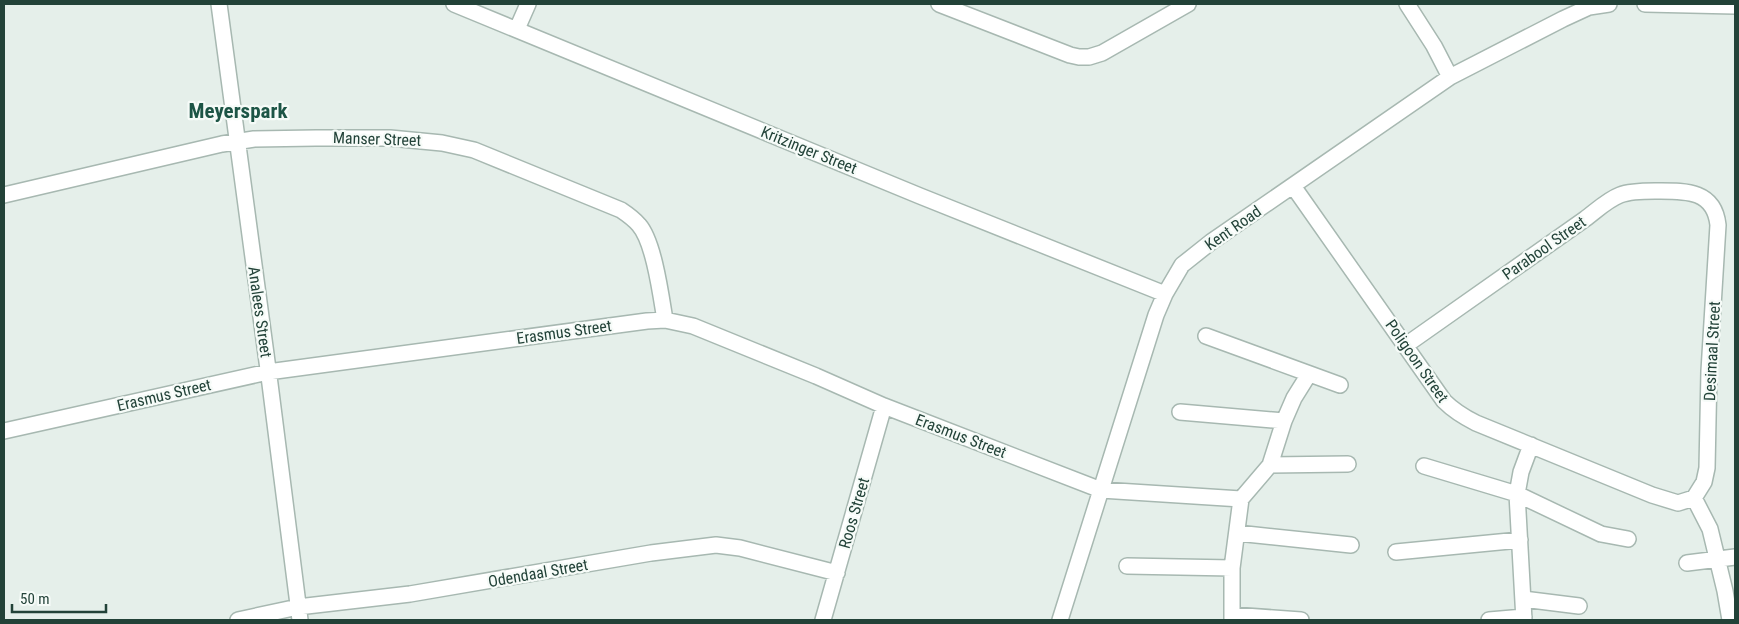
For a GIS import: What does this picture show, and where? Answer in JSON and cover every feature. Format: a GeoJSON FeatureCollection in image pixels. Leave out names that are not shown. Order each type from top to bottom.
{"type":"FeatureCollection","features":[{"type":"Feature","properties":{"kind":"street","name":"Analees Street"},"geometry":{"type":"LineString","coordinates":[[218,4],[238,142],[299,614]]}},
{"type":"Feature","properties":{"kind":"street","name":"Kritzinger Street"},"geometry":{"type":"LineString","coordinates":[[454,4],[920,196],[1165,294]]}},
{"type":"Feature","properties":{"kind":"street"},"geometry":{"type":"LineString","coordinates":[[517,30],[528,4]]}},
{"type":"Feature","properties":{"kind":"street"},"geometry":{"type":"LineString","coordinates":[[939,4],[1050,48],[1079,57],[1102,53],[1188,4]]}},
{"type":"Feature","properties":{"kind":"street"},"geometry":{"type":"LineString","coordinates":[[1406,4],[1434,46],[1450,77]]}},
{"type":"Feature","properties":{"kind":"street","name":"Kent Road"},"geometry":{"type":"LineString","coordinates":[[1060,620],[1156,315],[1165,294],[1182,266],[1194,255],[1450,77],[1563,18],[1589,7],[1609,4]]}},
{"type":"Feature","properties":{"kind":"street"},"geometry":{"type":"LineString","coordinates":[[1645,4],[1735,6]]}},
{"type":"Feature","properties":{"kind":"street","name":"Manser Street"},"geometry":{"type":"LineString","coordinates":[[4,195],[254,139],[390,138],[442,142],[474,150],[620,210],[640,226],[646,237],[653,260],[665,320]]}},
{"type":"Feature","properties":{"kind":"street","name":"Poligoon Street"},"geometry":{"type":"LineString","coordinates":[[1293,186],[1444,401],[1460,415],[1652,495],[1678,502],[1694,498]]}},
{"type":"Feature","properties":{"kind":"street","name":"Parabool Street"},"geometry":{"type":"LineString","coordinates":[[1406,346],[1614,198],[1625,193],[1640,192],[1695,194]]}},
{"type":"Feature","properties":{"kind":"street","name":"Desimaal Street"},"geometry":{"type":"LineString","coordinates":[[1694,498],[1704,482],[1707,468],[1709,371],[1718,226],[1714,208],[1704,198],[1695,194]]}},
{"type":"Feature","properties":{"kind":"street","name":"Erasmus Street"},"geometry":{"type":"LineString","coordinates":[[4,431],[268,372],[628,323],[665,320],[700,329],[884,406],[1101,490],[1242,499]]}},
{"type":"Feature","properties":{"kind":"street"},"geometry":{"type":"LineString","coordinates":[[1206,336],[1340,385]]}},
{"type":"Feature","properties":{"kind":"street"},"geometry":{"type":"LineString","coordinates":[[1301,620],[1232,617],[1232,568],[1242,499],[1270,465],[1284,421],[1294,398],[1309,374]]}},
{"type":"Feature","properties":{"kind":"street","name":"Roos Street"},"geometry":{"type":"LineString","coordinates":[[823,620],[884,406]]}},
{"type":"Feature","properties":{"kind":"street"},"geometry":{"type":"LineString","coordinates":[[1180,412],[1284,421]]}},
{"type":"Feature","properties":{"kind":"street"},"geometry":{"type":"LineString","coordinates":[[1489,620],[1524,619],[1517,494],[1521,472],[1531,446]]}},
{"type":"Feature","properties":{"kind":"street"},"geometry":{"type":"LineString","coordinates":[[1270,465],[1348,464]]}},
{"type":"Feature","properties":{"kind":"street"},"geometry":{"type":"LineString","coordinates":[[1424,466],[1517,494],[1601,534],[1628,539]]}},
{"type":"Feature","properties":{"kind":"street"},"geometry":{"type":"LineString","coordinates":[[1694,498],[1710,530],[1718,559],[1730,620]]}},
{"type":"Feature","properties":{"kind":"street"},"geometry":{"type":"LineString","coordinates":[[1237,533],[1351,545]]}},
{"type":"Feature","properties":{"kind":"street"},"geometry":{"type":"LineString","coordinates":[[1396,552],[1520,540]]}},
{"type":"Feature","properties":{"kind":"street","name":"Odendaal Street"},"geometry":{"type":"LineString","coordinates":[[238,620],[299,614],[651,554],[716,545],[740,548],[837,573]]}},
{"type":"Feature","properties":{"kind":"street"},"geometry":{"type":"LineString","coordinates":[[1687,562],[1735,557]]}},
{"type":"Feature","properties":{"kind":"street"},"geometry":{"type":"LineString","coordinates":[[1127,566],[1232,568]]}},
{"type":"Feature","properties":{"kind":"street"},"geometry":{"type":"LineString","coordinates":[[1523,599],[1579,606]]}},
{"type":"Feature","properties":{"kind":"district","name":"Meyerspark"},"geometry":{"type":"Point","coordinates":[238,111]}}]}
